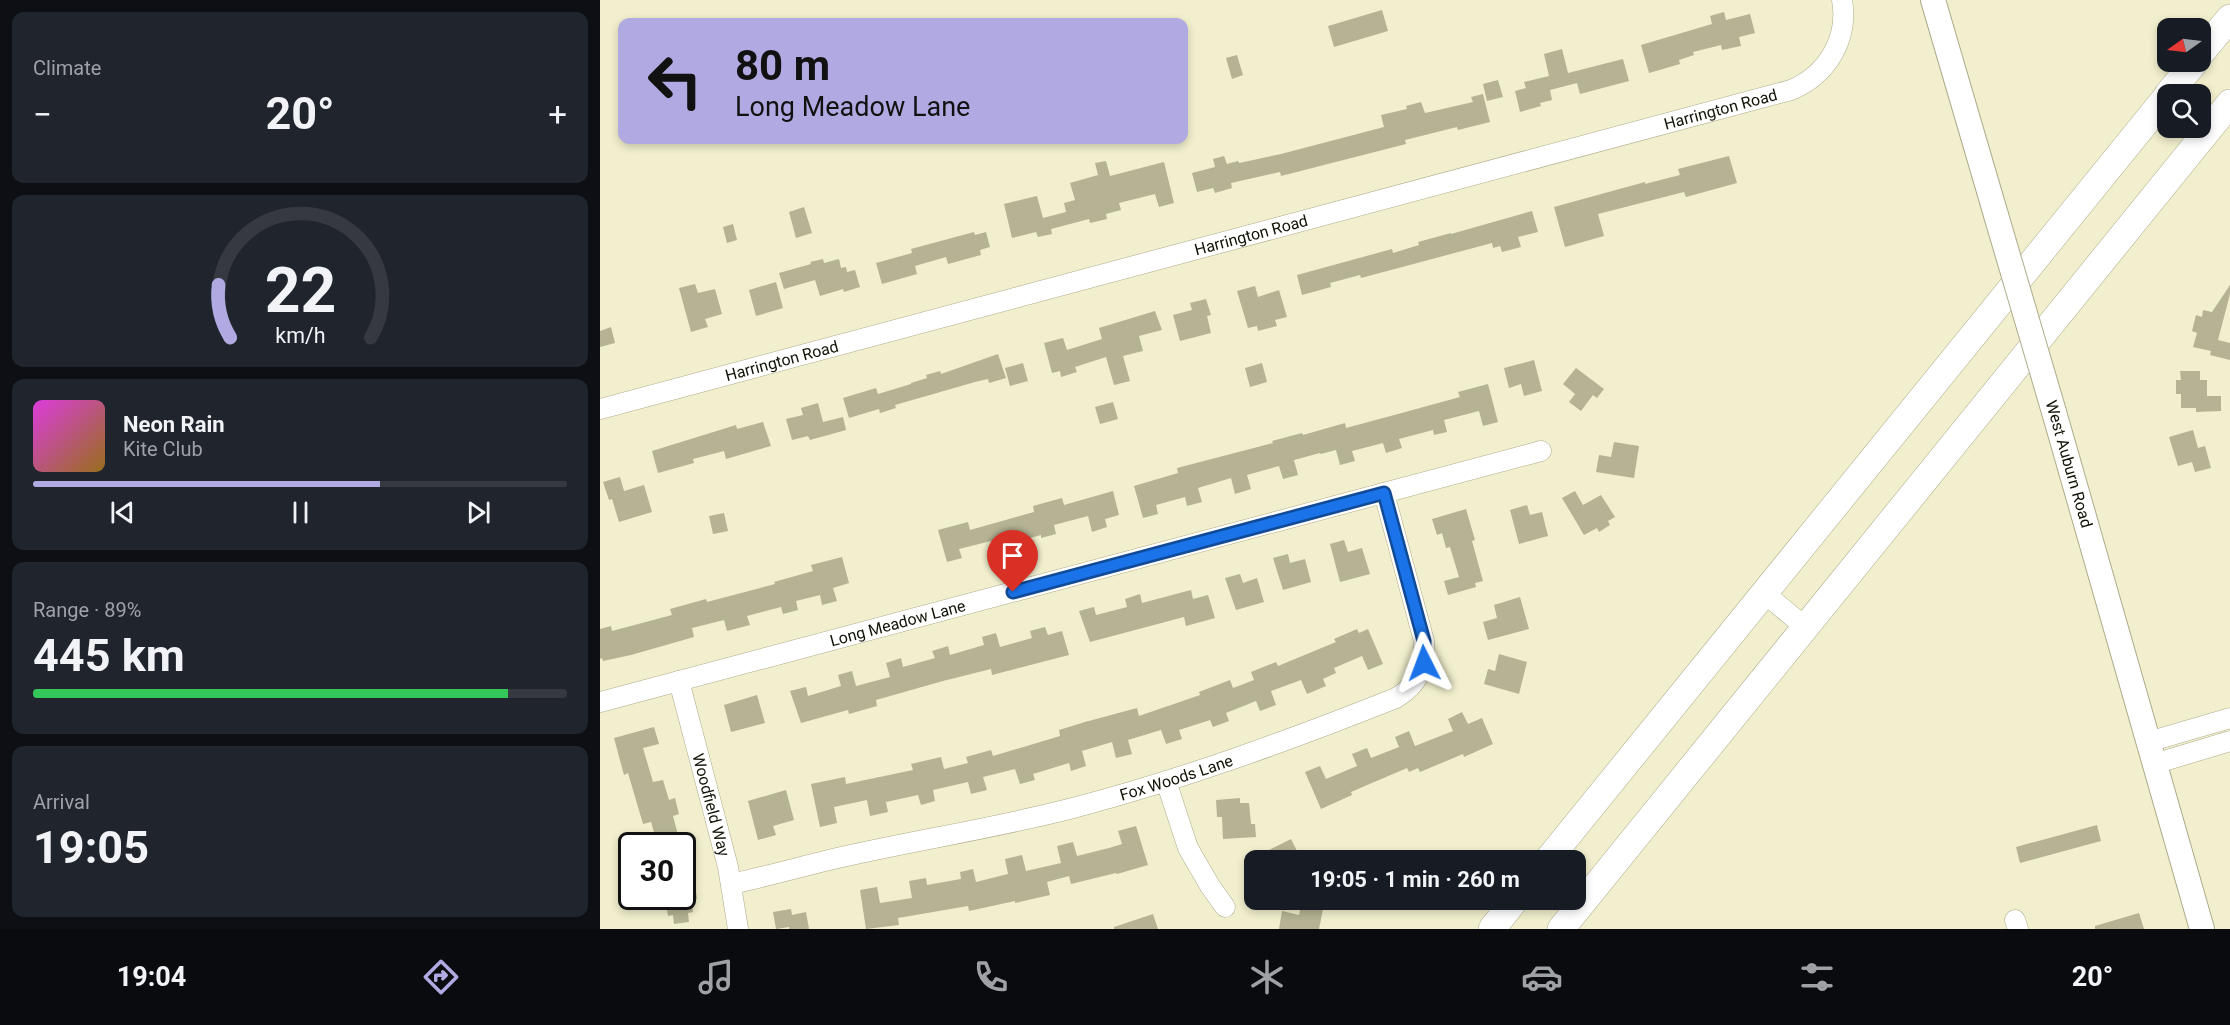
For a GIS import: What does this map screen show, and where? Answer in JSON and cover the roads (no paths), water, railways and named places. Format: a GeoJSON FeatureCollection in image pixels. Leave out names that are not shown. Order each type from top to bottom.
{"type":"FeatureCollection","features":[{"type":"Feature","properties":{"kind":"highway"},"geometry":{"type":"LineString","coordinates":[[2211,41],[2230,18]]}},
{"type":"Feature","properties":{"kind":"highway"},"geometry":{"type":"LineString","coordinates":[[2177,84],[2187,72]]}},
{"type":"Feature","properties":{"kind":"highway"},"geometry":{"type":"LineString","coordinates":[[1561,929],[2230,103]]}},
{"type":"Feature","properties":{"kind":"highway"},"geometry":{"type":"LineString","coordinates":[[1556,850],[2157,109]]}},
{"type":"Feature","properties":{"kind":"highway"},"geometry":{"type":"LineString","coordinates":[[1492,929],[1507,910]]}},
{"type":"Feature","properties":{"kind":"main road","name":"West Auburn Road"},"geometry":{"type":"LineString","coordinates":[[1933,0],[2202,929]]}},
{"type":"Feature","properties":{"kind":"street","name":"Harrington Road"},"geometry":{"type":"LineString","coordinates":[[600,409],[1791,90],[1805,84],[1826,66],[1843,25],[1842,0]]}},
{"type":"Feature","properties":{"kind":"street","name":"Long Meadow Lane"},"geometry":{"type":"LineString","coordinates":[[600,702],[1541,451]]}},
{"type":"Feature","properties":{"kind":"street","name":"Fox Woods Lane"},"geometry":{"type":"LineString","coordinates":[[732,885],[829,860],[1025,819],[1166,781],[1290,740],[1396,698],[1409,690],[1418,678],[1424,663],[1424,641],[1384,493]]}},
{"type":"Feature","properties":{"kind":"street"},"geometry":{"type":"LineString","coordinates":[[1764,593],[1805,627]]}},
{"type":"Feature","properties":{"kind":"street","name":"Woodfield Way"},"geometry":{"type":"LineString","coordinates":[[679,681],[732,885],[738,929]]}},
{"type":"Feature","properties":{"kind":"street"},"geometry":{"type":"LineString","coordinates":[[2227,719],[2230,742],[2151,753],[2227,719]]}},
{"type":"Feature","properties":{"kind":"street"},"geometry":{"type":"LineString","coordinates":[[1166,781],[1188,848],[1225,908]]}}]}
